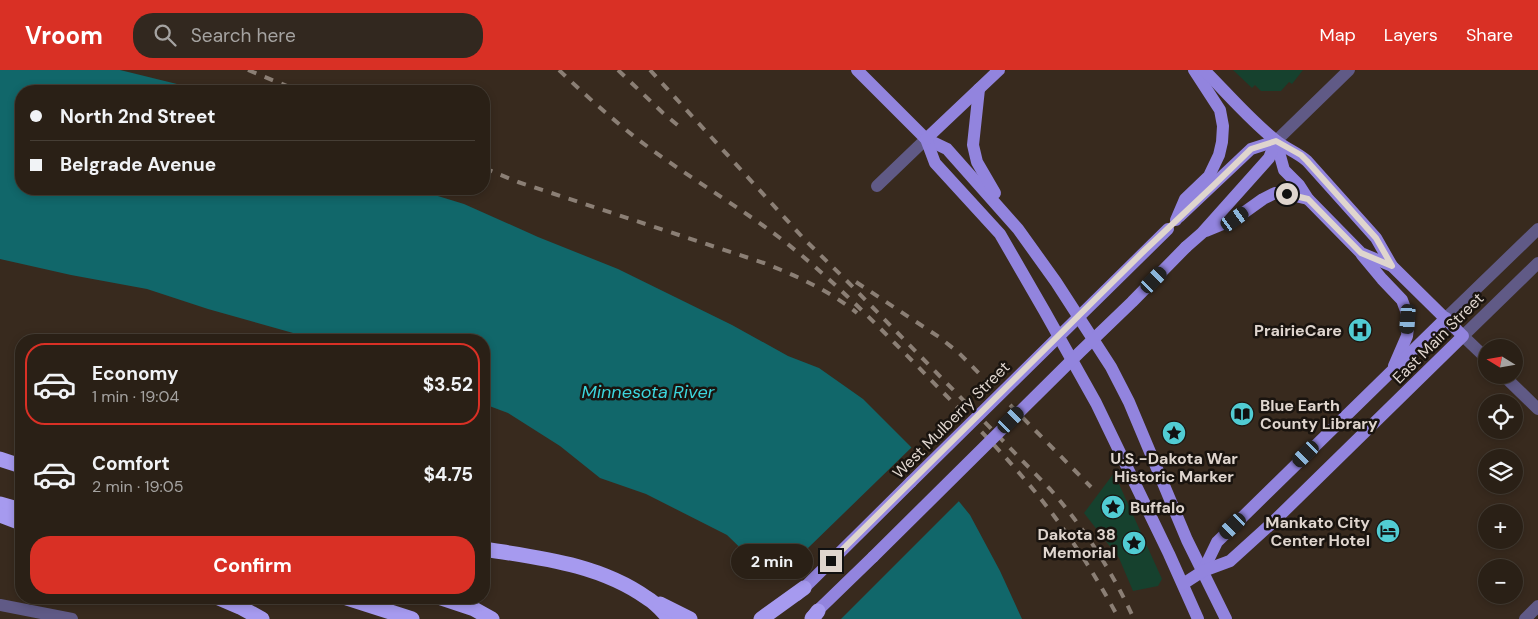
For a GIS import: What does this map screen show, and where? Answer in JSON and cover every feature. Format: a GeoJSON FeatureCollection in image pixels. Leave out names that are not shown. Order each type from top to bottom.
{"type":"FeatureCollection","features":[{"type":"Feature","properties":{"kind":"highway"},"geometry":{"type":"LineString","coordinates":[[0,459],[15,463]]}},
{"type":"Feature","properties":{"kind":"highway"},"geometry":{"type":"LineString","coordinates":[[0,504],[15,508]]}},
{"type":"Feature","properties":{"kind":"highway"},"geometry":{"type":"LineString","coordinates":[[0,515],[15,521]]}},
{"type":"Feature","properties":{"kind":"highway"},"geometry":{"type":"LineString","coordinates":[[490,550],[552,560],[586,568],[614,579],[690,619]]}},
{"type":"Feature","properties":{"kind":"highway"},"geometry":{"type":"LineString","coordinates":[[761,619],[804,588]]}},
{"type":"Feature","properties":{"kind":"highway"},"geometry":{"type":"LineString","coordinates":[[648,598],[670,619]]}},
{"type":"Feature","properties":{"kind":"highway"},"geometry":{"type":"LineString","coordinates":[[233,604],[262,619]]}},
{"type":"Feature","properties":{"kind":"highway"},"geometry":{"type":"LineString","coordinates":[[366,604],[412,619]]}},
{"type":"Feature","properties":{"kind":"highway"},"geometry":{"type":"LineString","coordinates":[[459,604],[474,609],[492,619]]}},
{"type":"Feature","properties":{"kind":"main road"},"geometry":{"type":"LineString","coordinates":[[856,70],[926,139],[947,149],[1018,229]]}},
{"type":"Feature","properties":{"kind":"main road"},"geometry":{"type":"LineString","coordinates":[[926,139],[999,70]]}},
{"type":"Feature","properties":{"kind":"main road"},"geometry":{"type":"LineString","coordinates":[[1172,225],[1185,199],[1209,176],[1219,155],[1222,142],[1223,126],[1220,110],[1194,70]]}},
{"type":"Feature","properties":{"kind":"main road"},"geometry":{"type":"LineString","coordinates":[[1204,70],[1276,141],[1301,155],[1307,161],[1376,238],[1392,266],[1463,336]]}},
{"type":"Feature","properties":{"kind":"main road"},"geometry":{"type":"LineString","coordinates":[[979,89],[973,145],[976,162],[1018,229],[1056,282],[1111,367],[1129,402],[1187,540],[1226,619]]}},
{"type":"Feature","properties":{"kind":"main road"},"geometry":{"type":"LineString","coordinates":[[926,139],[935,163],[1000,234],[1009,249],[1096,403],[1198,619]]}},
{"type":"Feature","properties":{"kind":"main road"},"geometry":{"type":"LineString","coordinates":[[1276,141],[1284,170],[1300,185],[1308,199],[1361,253],[1402,300],[1408,319],[1407,336],[1390,373]]}},
{"type":"Feature","properties":{"kind":"main road"},"geometry":{"type":"LineString","coordinates":[[813,616],[1202,233],[1269,158],[1276,141]]}},
{"type":"Feature","properties":{"kind":"main road","name":"West Mulberry Street"},"geometry":{"type":"LineString","coordinates":[[773,619],[1251,149],[1276,141]]}},
{"type":"Feature","properties":{"kind":"main road"},"geometry":{"type":"LineString","coordinates":[[1202,233],[1235,219],[1263,199],[1275,193],[1308,199]]}},
{"type":"Feature","properties":{"kind":"main road"},"geometry":{"type":"LineString","coordinates":[[1361,253],[1392,266]]}},
{"type":"Feature","properties":{"kind":"main road","name":"East Main Street"},"geometry":{"type":"LineString","coordinates":[[1203,571],[1216,542],[1446,318]]}},
{"type":"Feature","properties":{"kind":"main road","name":"East Main Street"},"geometry":{"type":"LineString","coordinates":[[1183,584],[1203,571],[1230,561],[1272,523],[1463,336]]}},
{"type":"Feature","properties":{"kind":"street"},"geometry":{"type":"LineString","coordinates":[[1276,141],[1350,70]]}},
{"type":"Feature","properties":{"kind":"street"},"geometry":{"type":"LineString","coordinates":[[876,186],[926,139]]}},
{"type":"Feature","properties":{"kind":"street","name":"East Main Street"},"geometry":{"type":"LineString","coordinates":[[1446,318],[1538,229]]}},
{"type":"Feature","properties":{"kind":"street","name":"East Main Street"},"geometry":{"type":"LineString","coordinates":[[1463,336],[1538,263]]}},
{"type":"Feature","properties":{"kind":"street"},"geometry":{"type":"LineString","coordinates":[[1463,336],[1478,350]]}},
{"type":"Feature","properties":{"kind":"street"},"geometry":{"type":"LineString","coordinates":[[1512,384],[1538,409]]}},
{"type":"Feature","properties":{"kind":"street"},"geometry":{"type":"LineString","coordinates":[[0,605],[72,619]]}},
{"type":"Feature","properties":{"kind":"street"},"geometry":{"type":"LineString","coordinates":[[1525,619],[1538,606]]}},
{"type":"Feature","properties":{"kind":"green space"},"geometry":{"type":"Polygon","coordinates":[[[1233,70],[1303,70],[1292,84],[1289,82],[1281,91],[1261,91],[1255,85],[1252,88],[1233,70]]]}},
{"type":"Feature","properties":{"kind":"green space"},"geometry":{"type":"Polygon","coordinates":[[[1114,473],[1162,579],[1158,586],[1133,591],[1119,558],[1084,513],[1114,473]]]}},
{"type":"Feature","properties":{"kind":"water","name":"Minnesota River"},"geometry":{"type":"Polygon","coordinates":[[[0,70],[120,70],[177,84],[179,85],[15,85],[15,195],[435,195],[464,204],[538,237],[618,269],[732,325],[788,356],[819,368],[863,399],[910,446],[970,515],[1000,571],[1022,619],[806,619],[794,597],[727,535],[646,494],[600,478],[560,446],[508,413],[490,406],[490,334],[297,334],[208,309],[147,289],[0,259],[0,70]]]}},
{"type":"Feature","properties":{"kind":"pier"},"geometry":{"type":"Polygon","coordinates":[[[913,446],[961,499],[841,619],[803,619],[792,598],[773,582],[913,446]]]}},
{"type":"Feature","properties":{"kind":"railway"},"geometry":{"type":"LineString","coordinates":[[248,70],[284,85]]}},
{"type":"Feature","properties":{"kind":"railway"},"geometry":{"type":"LineString","coordinates":[[559,70],[640,141],[745,213],[800,254],[874,323],[990,441],[1039,497],[1076,547],[1119,619]]}},
{"type":"Feature","properties":{"kind":"railway"},"geometry":{"type":"LineString","coordinates":[[618,70],[680,127]]}},
{"type":"Feature","properties":{"kind":"railway"},"geometry":{"type":"LineString","coordinates":[[650,70],[805,240],[1050,489],[1075,519],[1097,551],[1117,584],[1134,619]]}},
{"type":"Feature","properties":{"kind":"railway"},"geometry":{"type":"LineString","coordinates":[[490,170],[518,182],[764,263],[813,285],[857,313]]}},
{"type":"Feature","properties":{"kind":"railway"},"geometry":{"type":"LineString","coordinates":[[856,282],[939,337],[959,353],[1091,487]]}},
{"type":"Feature","properties":{"kind":"place","name":"PrairieCare"},"geometry":{"type":"Point","coordinates":[1360,330]}},
{"type":"Feature","properties":{"kind":"place","name":"Blue Earth County Library"},"geometry":{"type":"Point","coordinates":[1242,414]}},
{"type":"Feature","properties":{"kind":"place","name":"U.S.-Dakota War Historic Marker"},"geometry":{"type":"Point","coordinates":[1174,433]}},
{"type":"Feature","properties":{"kind":"place","name":"Buffalo"},"geometry":{"type":"Point","coordinates":[1113,507]}},
{"type":"Feature","properties":{"kind":"place","name":"Mankato City Center Hotel"},"geometry":{"type":"Point","coordinates":[1388,531]}},
{"type":"Feature","properties":{"kind":"place","name":"Dakota 38 Memorial"},"geometry":{"type":"Point","coordinates":[1134,543]}},
{"type":"Feature","properties":{"kind":"route"},"geometry":{"type":"LineString","coordinates":[[831,561],[1145,250],[1251,149],[1276,141],[1301,155],[1376,238],[1392,266],[1361,253],[1308,199],[1287,194]]}}]}
